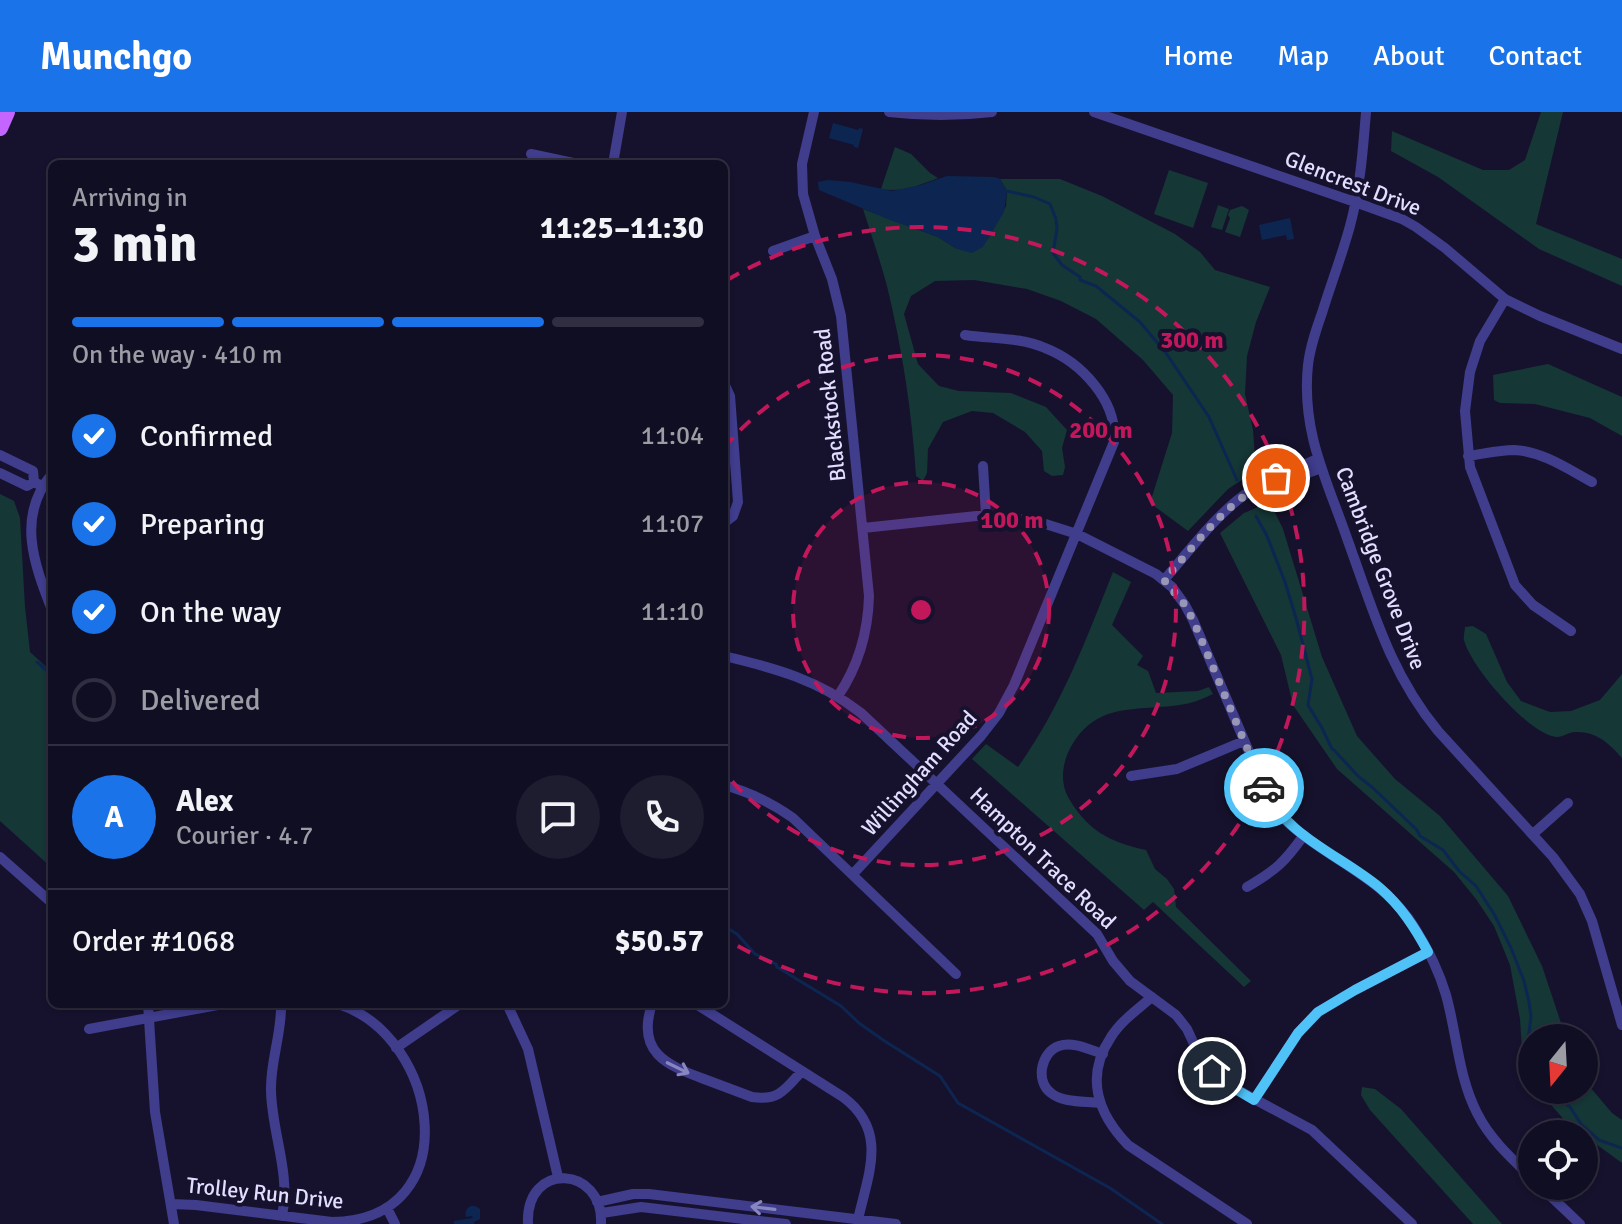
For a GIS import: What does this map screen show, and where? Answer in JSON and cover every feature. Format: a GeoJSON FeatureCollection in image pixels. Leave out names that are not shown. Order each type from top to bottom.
{"type":"FeatureCollection","features":[{"type":"Feature","properties":{"kind":"main road"},"geometry":{"type":"LineString","coordinates":[[0,128],[7,112]]}},
{"type":"Feature","properties":{"kind":"street"},"geometry":{"type":"LineString","coordinates":[[614,160],[622,112]]}},
{"type":"Feature","properties":{"kind":"street","name":"Blackstock Road"},"geometry":{"type":"LineString","coordinates":[[814,112],[802,164],[803,194],[832,279],[841,316],[869,596],[859,658],[838,696]]}},
{"type":"Feature","properties":{"kind":"street"},"geometry":{"type":"LineString","coordinates":[[889,112],[952,115],[992,112]]}},
{"type":"Feature","properties":{"kind":"street","name":"Glencrest Drive"},"geometry":{"type":"LineString","coordinates":[[1094,112],[1393,215],[1445,248],[1505,299],[1622,349]]}},
{"type":"Feature","properties":{"kind":"street","name":"Cambridge Grove Drive"},"geometry":{"type":"LineString","coordinates":[[1366,112],[1350,225],[1308,364],[1308,422],[1319,463],[1383,641],[1406,686],[1438,731],[1533,834],[1580,894],[1588,910],[1622,1025]]}},
{"type":"Feature","properties":{"kind":"street"},"geometry":{"type":"LineString","coordinates":[[531,154],[559,160]]}},
{"type":"Feature","properties":{"kind":"street"},"geometry":{"type":"LineString","coordinates":[[773,251],[815,236]]}},
{"type":"Feature","properties":{"kind":"street"},"geometry":{"type":"LineString","coordinates":[[1505,299],[1480,341],[1470,372],[1465,411],[1468,456],[1472,476],[1515,585],[1533,605],[1571,631]]}},
{"type":"Feature","properties":{"kind":"street","name":"Willingham Road"},"geometry":{"type":"LineString","coordinates":[[853,874],[999,713],[1014,685],[1114,442],[1110,408],[1072,363],[1045,347],[965,335]]}},
{"type":"Feature","properties":{"kind":"street"},"geometry":{"type":"LineString","coordinates":[[728,392],[738,502],[733,516],[728,520]]}},
{"type":"Feature","properties":{"kind":"street"},"geometry":{"type":"LineString","coordinates":[[1468,456],[1507,450],[1527,451],[1592,482]]}},
{"type":"Feature","properties":{"kind":"street"},"geometry":{"type":"LineString","coordinates":[[0,455],[33,471],[38,484],[31,545],[48,598]]}},
{"type":"Feature","properties":{"kind":"street"},"geometry":{"type":"LineString","coordinates":[[1164,580],[1226,510],[1248,492],[1272,480],[1297,477],[1319,463]]}},
{"type":"Feature","properties":{"kind":"street"},"geometry":{"type":"LineString","coordinates":[[983,466],[986,515]]}},
{"type":"Feature","properties":{"kind":"street"},"geometry":{"type":"LineString","coordinates":[[0,473],[27,486],[38,484],[48,477]]}},
{"type":"Feature","properties":{"kind":"street"},"geometry":{"type":"LineString","coordinates":[[863,528],[986,515],[1036,521],[1077,534],[1164,580],[1193,620],[1275,808],[1304,835],[1381,889],[1406,915],[1428,952],[1446,994],[1464,1079],[1477,1114],[1495,1141],[1518,1164]]}},
{"type":"Feature","properties":{"kind":"street","name":"Hampton Trace Road"},"geometry":{"type":"LineString","coordinates":[[728,657],[773,668],[820,685],[874,724],[1097,934],[1113,961],[1130,981],[1176,1015],[1187,1029],[1200,1057],[1212,1071],[1254,1100],[1312,1130],[1412,1224]]}},
{"type":"Feature","properties":{"kind":"street"},"geometry":{"type":"LineString","coordinates":[[1131,776],[1177,769],[1244,741]]}},
{"type":"Feature","properties":{"kind":"street"},"geometry":{"type":"LineString","coordinates":[[728,786],[776,805],[793,818],[956,974]]}},
{"type":"Feature","properties":{"kind":"street"},"geometry":{"type":"LineString","coordinates":[[1533,834],[1568,803]]}},
{"type":"Feature","properties":{"kind":"street"},"geometry":{"type":"LineString","coordinates":[[1247,887],[1280,866],[1304,835]]}},
{"type":"Feature","properties":{"kind":"street"},"geometry":{"type":"LineString","coordinates":[[0,857],[48,899]]}},
{"type":"Feature","properties":{"kind":"street"},"geometry":{"type":"LineString","coordinates":[[1254,1100],[1298,1033],[1318,1012],[1428,952]]}},
{"type":"Feature","properties":{"kind":"street"},"geometry":{"type":"LineString","coordinates":[[1152,997],[1117,1029],[1103,1054],[1098,1070],[1097,1092],[1103,1114],[1128,1145],[1247,1224]]}},
{"type":"Feature","properties":{"kind":"street"},"geometry":{"type":"LineString","coordinates":[[148,1008],[155,1112],[174,1224]]}},
{"type":"Feature","properties":{"kind":"street"},"geometry":{"type":"LineString","coordinates":[[89,1029],[203,1008]]}},
{"type":"Feature","properties":{"kind":"street"},"geometry":{"type":"LineString","coordinates":[[281,1008],[270,1087],[286,1188],[282,1216]]}},
{"type":"Feature","properties":{"kind":"street","name":"Trolley Run Drive"},"geometry":{"type":"LineString","coordinates":[[171,1204],[350,1222],[367,1218],[395,1203],[416,1177],[425,1141],[423,1106],[396,1048],[366,1017],[347,1008]]}},
{"type":"Feature","properties":{"kind":"street"},"geometry":{"type":"LineString","coordinates":[[396,1048],[454,1008]]}},
{"type":"Feature","properties":{"kind":"street"},"geometry":{"type":"LineString","coordinates":[[509,1008],[528,1049],[558,1177]]}},
{"type":"Feature","properties":{"kind":"street"},"geometry":{"type":"LineString","coordinates":[[651,1008],[647,1030],[650,1041],[660,1057],[676,1069],[762,1098],[778,1095],[801,1072]]}},
{"type":"Feature","properties":{"kind":"street"},"geometry":{"type":"LineString","coordinates":[[702,1008],[854,1105],[863,1115],[871,1141],[871,1164],[858,1222]]}},
{"type":"Feature","properties":{"kind":"street"},"geometry":{"type":"LineString","coordinates":[[1100,1103],[1062,1098],[1050,1092],[1041,1070],[1047,1055],[1059,1046],[1075,1045],[1103,1054]]}},
{"type":"Feature","properties":{"kind":"street"},"geometry":{"type":"LineString","coordinates":[[528,1224],[535,1192],[548,1180],[558,1177],[582,1183],[594,1195],[600,1213]]}},
{"type":"Feature","properties":{"kind":"street"},"geometry":{"type":"LineString","coordinates":[[600,1213],[633,1194],[649,1194],[858,1222],[896,1224]]}},
{"type":"Feature","properties":{"kind":"street"},"geometry":{"type":"LineString","coordinates":[[1555,1200],[1580,1224]]}},
{"type":"Feature","properties":{"kind":"street"},"geometry":{"type":"LineString","coordinates":[[600,1213],[641,1207],[786,1224]]}},
{"type":"Feature","properties":{"kind":"street"},"geometry":{"type":"LineString","coordinates":[[387,1208],[395,1224]]}},
{"type":"Feature","properties":{"kind":"green space"},"geometry":{"type":"Polygon","coordinates":[[[1541,112],[1563,112],[1536,224],[1622,259],[1622,286],[1539,249],[1438,177],[1391,151],[1392,131],[1483,170],[1509,170],[1525,160],[1541,112]]]}},
{"type":"Feature","properties":{"kind":"green space"},"geometry":{"type":"Polygon","coordinates":[[[895,147],[911,154],[938,178],[902,189],[881,189],[895,147]]]}},
{"type":"Feature","properties":{"kind":"green space"},"geometry":{"type":"Polygon","coordinates":[[[1169,170],[1208,183],[1193,228],[1154,214],[1169,170]]]}},
{"type":"Feature","properties":{"kind":"green space"},"geometry":{"type":"Polygon","coordinates":[[[1000,179],[1060,179],[1102,196],[1175,234],[1200,252],[1215,270],[1270,287],[1247,356],[1245,394],[1253,430],[1256,471],[1228,489],[1188,531],[1150,503],[1172,433],[1173,395],[1143,360],[1096,319],[1061,301],[1027,289],[974,280],[935,281],[911,296],[904,314],[918,364],[939,386],[959,391],[1011,393],[1046,407],[1067,430],[1062,448],[1063,475],[1052,476],[1044,471],[1042,451],[1025,432],[993,413],[972,411],[943,422],[928,449],[927,473],[923,481],[916,476],[909,404],[897,333],[887,286],[863,209],[938,237],[957,249],[988,239],[1006,206],[1007,191],[1000,179]]]}},
{"type":"Feature","properties":{"kind":"green space"},"geometry":{"type":"Polygon","coordinates":[[[1218,205],[1229,209],[1222,230],[1211,227],[1218,205]]]}},
{"type":"Feature","properties":{"kind":"green space"},"geometry":{"type":"Polygon","coordinates":[[[1242,206],[1249,210],[1240,237],[1225,232],[1230,210],[1242,206]]]}},
{"type":"Feature","properties":{"kind":"green space"},"geometry":{"type":"Polygon","coordinates":[[[1548,364],[1622,397],[1622,436],[1590,418],[1535,404],[1500,403],[1494,400],[1493,375],[1548,364]]]}},
{"type":"Feature","properties":{"kind":"green space"},"geometry":{"type":"Polygon","coordinates":[[[0,494],[14,501],[20,518],[30,652],[48,668],[48,864],[0,821],[0,494]]]}},
{"type":"Feature","properties":{"kind":"green space"},"geometry":{"type":"Polygon","coordinates":[[[1270,502],[1283,529],[1322,657],[1357,736],[1395,779],[1440,816],[1508,896],[1542,966],[1561,1024],[1520,1024],[1510,965],[1494,926],[1476,899],[1454,872],[1337,769],[1293,705],[1281,655],[1220,533],[1244,513],[1270,502]]]}},
{"type":"Feature","properties":{"kind":"green space"},"geometry":{"type":"Polygon","coordinates":[[[1113,572],[1131,582],[1112,625],[1143,656],[1137,665],[1148,671],[1156,693],[1198,691],[1209,687],[1213,694],[1190,703],[1120,711],[1091,724],[1078,736],[1067,755],[1064,787],[1075,808],[1100,833],[1146,850],[1155,869],[1174,889],[1176,907],[1251,981],[1244,987],[1153,902],[1144,910],[972,759],[986,744],[1018,767],[1060,697],[1113,572]]]}},
{"type":"Feature","properties":{"kind":"green space"},"geometry":{"type":"Polygon","coordinates":[[[1473,626],[1486,634],[1507,682],[1521,701],[1550,712],[1571,711],[1600,700],[1622,674],[1622,758],[1596,736],[1575,732],[1557,737],[1532,725],[1517,712],[1489,682],[1469,652],[1464,639],[1465,627],[1473,626]]]}},
{"type":"Feature","properties":{"kind":"green space"},"geometry":{"type":"Polygon","coordinates":[[[1362,1087],[1375,1089],[1401,1109],[1502,1224],[1473,1224],[1370,1110],[1361,1095],[1362,1087]]]}},
{"type":"Feature","properties":{"kind":"green space"},"geometry":{"type":"Polygon","coordinates":[[[1598,1096],[1622,1120],[1622,1163],[1598,1146],[1598,1120],[1564,1120],[1550,1104],[1598,1104],[1598,1096]]]}},
{"type":"Feature","properties":{"kind":"water"},"geometry":{"type":"Polygon","coordinates":[[[833,123],[863,129],[858,148],[829,138],[833,123]]]}},
{"type":"Feature","properties":{"kind":"water"},"geometry":{"type":"Polygon","coordinates":[[[947,176],[994,177],[1000,179],[1007,191],[1004,212],[983,247],[972,253],[819,190],[818,182],[850,182],[892,191],[947,176]]]}},
{"type":"Feature","properties":{"kind":"water"},"geometry":{"type":"Polygon","coordinates":[[[1290,218],[1294,239],[1287,240],[1286,235],[1262,240],[1259,225],[1290,218]]]}},
{"type":"Feature","properties":{"kind":"water"},"geometry":{"type":"Polygon","coordinates":[[[471,1206],[480,1209],[480,1219],[474,1224],[454,1224],[454,1221],[473,1218],[466,1217],[466,1210],[471,1206]]]}},
{"type":"Feature","properties":{"kind":"waterway"},"geometry":{"type":"LineString","coordinates":[[1003,193],[1007,191],[1034,197],[1050,204],[1057,229],[1053,253],[1080,280],[1096,286],[1140,322],[1166,353],[1209,417],[1237,480]]}},
{"type":"Feature","properties":{"kind":"waterway"},"geometry":{"type":"LineString","coordinates":[[1256,516],[1267,536],[1296,618],[1312,679],[1308,705],[1332,749],[1420,836],[1443,850],[1476,886],[1494,914],[1524,981],[1530,1024]]}},
{"type":"Feature","properties":{"kind":"waterway"},"geometry":{"type":"LineString","coordinates":[[37,662],[48,672]]}},
{"type":"Feature","properties":{"kind":"waterway"},"geometry":{"type":"LineString","coordinates":[[728,928],[755,954],[841,1006],[883,1040],[940,1076],[958,1103],[1110,1188],[1162,1224]]}},
{"type":"Feature","properties":{"kind":"waterway"},"geometry":{"type":"LineString","coordinates":[[1566,1104],[1581,1124],[1599,1140],[1622,1148]]}},
{"type":"Feature","properties":{"kind":"way so far"},"geometry":{"type":"LineString","coordinates":[[1264,788],[1193,620],[1164,580],[1226,510],[1248,492],[1276,478]]}},
{"type":"Feature","properties":{"kind":"route"},"geometry":{"type":"LineString","coordinates":[[1212,1071],[1254,1100],[1298,1033],[1318,1012],[1428,952],[1415,928],[1394,901],[1366,877],[1291,824],[1275,808],[1264,788]]}}]}
